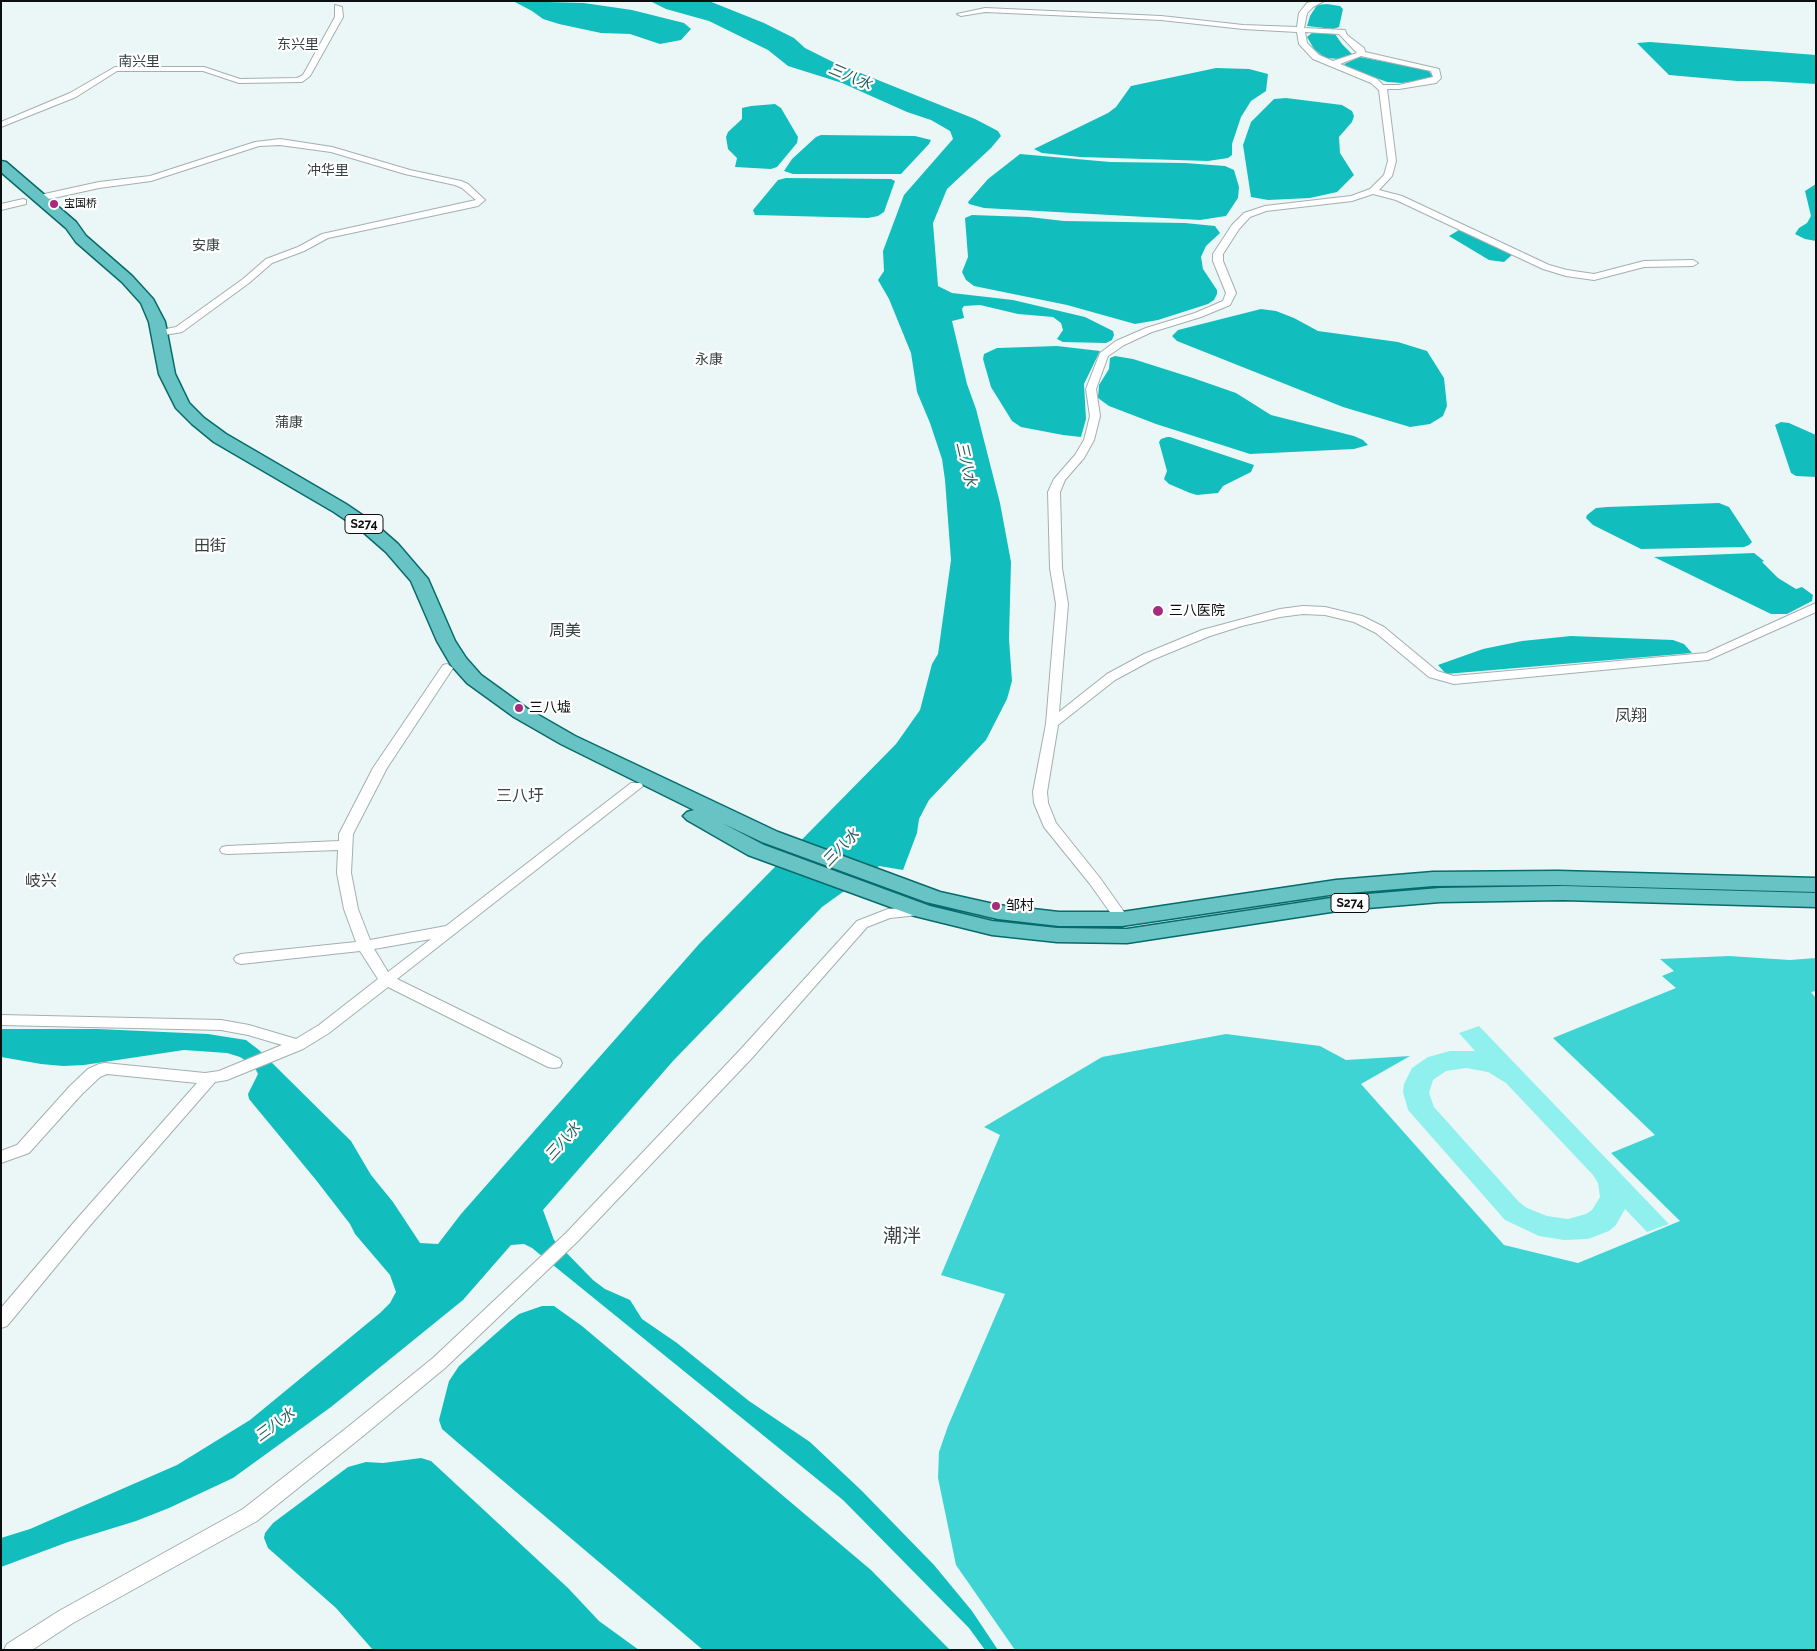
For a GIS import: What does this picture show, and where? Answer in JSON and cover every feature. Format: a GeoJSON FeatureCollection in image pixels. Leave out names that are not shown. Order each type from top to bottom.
{"type":"FeatureCollection","features":[{"type":"Feature","properties":{"kind":"main road","name":"S274"},"geometry":{"type":"LineString","coordinates":[[1,165],[32,200],[136,304],[145,324],[155,376],[169,408],[208,442],[329,512],[379,552],[405,582],[432,644],[447,668],[472,693],[509,720],[636,786],[763,843],[898,893],[959,903],[998,912],[1059,919],[1122,920],[1336,888],[1433,880],[1558,878],[1816,885]]}},
{"type":"Feature","properties":{"kind":"main road","name":"S274"},"geometry":{"type":"LineString","coordinates":[[1,183],[71,225],[81,239],[138,289],[153,312],[167,374],[182,405],[220,438],[340,508],[368,527],[392,548],[418,579],[428,597],[446,641],[458,660],[485,688],[521,713],[568,740],[674,792],[763,843]]}},
{"type":"Feature","properties":{"kind":"main road","name":"S274"},"geometry":{"type":"LineString","coordinates":[[898,893],[923,911],[992,928],[1058,935],[1105,937],[1178,929],[1344,903],[1440,895],[1563,893],[1816,900]]}},
{"type":"Feature","properties":{"kind":"street"},"geometry":{"type":"LineString","coordinates":[[1321,1],[1310,5],[1304,11],[1300,29],[1305,48],[1316,57],[1332,64],[1374,81],[1382,87],[1400,87],[1433,82],[1437,78],[1435,69],[1361,54],[1332,64]]}},
{"type":"Feature","properties":{"kind":"street"},"geometry":{"type":"LineString","coordinates":[[1,125],[73,95],[115,69],[204,69],[238,81],[301,79],[306,76],[339,17],[338,7]]}},
{"type":"Feature","properties":{"kind":"street"},"geometry":{"type":"LineString","coordinates":[[961,14],[991,10],[1169,18],[1243,27],[1342,32],[1343,36],[1361,50],[1361,54]]}},
{"type":"Feature","properties":{"kind":"street"},"geometry":{"type":"LineString","coordinates":[[1122,920],[1095,881],[1049,824],[1044,813],[1040,792],[1052,724],[1062,604],[1056,568],[1054,492],[1060,479],[1080,456],[1089,440],[1095,416],[1091,390],[1100,361],[1109,350],[1134,336],[1227,304],[1231,293],[1218,261],[1218,254],[1235,227],[1247,215],[1265,209],[1339,201],[1373,191],[1388,176],[1392,161],[1382,87]]}},
{"type":"Feature","properties":{"kind":"street"},"geometry":{"type":"LineString","coordinates":[[1,207],[99,185],[151,178],[258,144],[280,142],[332,150],[408,172],[458,183],[481,200],[478,203],[325,236],[301,249],[269,261],[246,282],[179,330],[159,333]]}},
{"type":"Feature","properties":{"kind":"street"},"geometry":{"type":"LineString","coordinates":[[1373,191],[1399,198],[1546,267],[1566,273],[1594,277],[1644,264],[1693,263]]}},
{"type":"Feature","properties":{"kind":"street"},"geometry":{"type":"LineString","coordinates":[[1052,724],[1111,676],[1148,657],[1193,638],[1238,623],[1286,612],[1303,610],[1325,611],[1358,619],[1380,630],[1433,674],[1454,680],[1708,656],[1816,607]]}},
{"type":"Feature","properties":{"kind":"street"},"geometry":{"type":"LineString","coordinates":[[447,668],[380,768],[346,834],[344,873],[351,909],[368,954],[386,980],[554,1063]]}},
{"type":"Feature","properties":{"kind":"street"},"geometry":{"type":"LineString","coordinates":[[1,1157],[9,1156],[23,1149],[76,1090],[94,1073],[105,1068],[204,1078],[211,1077],[234,1070],[298,1044],[324,1029],[636,786]]}},
{"type":"Feature","properties":{"kind":"street"},"geometry":{"type":"LineString","coordinates":[[227,850],[345,844]]}},
{"type":"Feature","properties":{"kind":"street"},"geometry":{"type":"LineString","coordinates":[[14,1650],[66,1617],[250,1515],[356,1431],[439,1363],[572,1237],[746,1054],[862,924],[873,918],[888,914],[923,911]]}},
{"type":"Feature","properties":{"kind":"street"},"geometry":{"type":"LineString","coordinates":[[241,959],[365,946],[448,931]]}},
{"type":"Feature","properties":{"kind":"street"},"geometry":{"type":"LineString","coordinates":[[1,1020],[221,1025],[249,1030],[298,1044]]}},
{"type":"Feature","properties":{"kind":"street"},"geometry":{"type":"LineString","coordinates":[[1,1321],[81,1225],[211,1077]]}},
{"type":"Feature","properties":{"kind":"shaded area"},"geometry":{"type":"Polygon","coordinates":[[[1729,956],[1790,960],[1816,958],[1816,991],[1811,992],[1816,998],[1816,1650],[1015,1650],[956,1565],[938,1478],[939,1452],[948,1426],[1005,1294],[941,1275],[1000,1135],[984,1127],[1102,1057],[1226,1034],[1320,1046],[1346,1060],[1410,1056],[1361,1084],[1504,1245],[1578,1263],[1680,1221],[1611,1153],[1655,1135],[1553,1038],[1676,988],[1662,976],[1674,971],[1660,959],[1729,956]]]}},
{"type":"Feature","properties":{"kind":"shaded area"},"geometry":{"type":"Polygon","coordinates":[[[1479,1026],[1669,1224],[1647,1232],[1625,1209],[1616,1225],[1609,1231],[1588,1239],[1564,1240],[1539,1236],[1505,1220],[1408,1110],[1403,1092],[1404,1084],[1412,1068],[1428,1057],[1450,1051],[1475,1051],[1459,1033],[1479,1026]],[[1466,1068],[1446,1071],[1433,1080],[1429,1093],[1434,1107],[1519,1202],[1527,1208],[1547,1216],[1568,1219],[1586,1214],[1592,1210],[1600,1197],[1598,1183],[1593,1175],[1506,1083],[1488,1072],[1466,1068]]]}},
{"type":"Feature","properties":{"kind":"water"},"geometry":{"type":"Polygon","coordinates":[[[513,1],[584,3],[632,10],[684,23],[691,29],[681,40],[660,44],[630,34],[601,33],[559,24],[543,19],[513,1]]]}},
{"type":"Feature","properties":{"kind":"water","name":"三八水"},"geometry":{"type":"Polygon","coordinates":[[[650,1],[709,1],[764,23],[794,38],[805,48],[833,62],[975,119],[998,131],[1001,136],[991,148],[947,189],[933,223],[938,286],[952,293],[1013,300],[1085,317],[1113,331],[1114,335],[1112,340],[1106,343],[1063,342],[1057,339],[1063,330],[1061,323],[1053,317],[1018,314],[980,305],[964,306],[962,309],[964,318],[952,321],[967,384],[976,409],[1000,503],[1011,562],[1009,639],[1012,681],[1007,699],[986,740],[929,800],[919,819],[917,833],[903,870],[879,866],[822,907],[673,1061],[543,1210],[554,1240],[593,1280],[605,1289],[630,1300],[642,1319],[677,1343],[749,1401],[810,1442],[862,1491],[934,1565],[972,1611],[998,1650],[985,1650],[969,1628],[843,1500],[532,1248],[524,1244],[511,1245],[463,1300],[331,1407],[233,1478],[136,1521],[68,1542],[1,1567],[1,1538],[30,1529],[177,1465],[250,1420],[380,1313],[390,1303],[396,1292],[390,1275],[355,1234],[350,1224],[316,1180],[249,1099],[248,1094],[258,1074],[254,1066],[240,1057],[227,1053],[184,1050],[84,1065],[41,1064],[1,1057],[1,1029],[98,1029],[208,1034],[246,1040],[259,1050],[351,1141],[371,1175],[393,1202],[420,1243],[438,1244],[461,1214],[700,943],[896,744],[920,710],[932,664],[938,654],[951,560],[945,480],[942,459],[917,392],[911,353],[889,299],[878,280],[884,271],[883,251],[904,195],[953,139],[952,136],[950,131],[931,120],[907,112],[842,83],[788,66],[768,50],[709,21],[666,9],[650,1]]]}},
{"type":"Feature","properties":{"kind":"water"},"geometry":{"type":"Polygon","coordinates":[[[1317,5],[1340,6],[1343,9],[1339,27],[1333,29],[1307,26],[1310,16],[1317,5]]]}},
{"type":"Feature","properties":{"kind":"water"},"geometry":{"type":"Polygon","coordinates":[[[1313,32],[1335,34],[1352,54],[1340,59],[1325,58],[1314,49],[1307,37],[1313,32]]]}},
{"type":"Feature","properties":{"kind":"water"},"geometry":{"type":"Polygon","coordinates":[[[1650,42],[1816,55],[1816,84],[1737,81],[1669,75],[1637,43],[1650,42]]]}},
{"type":"Feature","properties":{"kind":"water"},"geometry":{"type":"Polygon","coordinates":[[[1360,57],[1428,70],[1434,78],[1402,83],[1387,82],[1349,68],[1344,64],[1360,57]]]}},
{"type":"Feature","properties":{"kind":"water"},"geometry":{"type":"Polygon","coordinates":[[[1216,68],[1249,69],[1268,74],[1266,91],[1251,101],[1241,117],[1232,144],[1232,155],[1228,158],[1208,161],[1080,157],[1042,153],[1034,149],[1108,113],[1116,107],[1131,86],[1216,68]]]}},
{"type":"Feature","properties":{"kind":"water"},"geometry":{"type":"Polygon","coordinates":[[[1286,98],[1342,105],[1352,111],[1354,116],[1352,122],[1339,137],[1340,153],[1354,175],[1337,192],[1310,198],[1268,200],[1251,197],[1243,145],[1251,122],[1274,99],[1286,98]]]}},
{"type":"Feature","properties":{"kind":"water"},"geometry":{"type":"Polygon","coordinates":[[[775,104],[781,108],[798,137],[797,143],[777,167],[771,169],[735,167],[737,158],[728,149],[726,137],[728,132],[742,119],[742,108],[775,104]]]}},
{"type":"Feature","properties":{"kind":"water"},"geometry":{"type":"Polygon","coordinates":[[[821,135],[915,136],[931,140],[901,174],[793,174],[784,171],[792,159],[816,137],[821,135]]]}},
{"type":"Feature","properties":{"kind":"water"},"geometry":{"type":"Polygon","coordinates":[[[1020,154],[1110,162],[1185,163],[1225,166],[1234,170],[1239,187],[1238,198],[1226,216],[1200,220],[984,208],[969,204],[968,202],[988,179],[1020,154]]]}},
{"type":"Feature","properties":{"kind":"water"},"geometry":{"type":"Polygon","coordinates":[[[786,178],[891,179],[895,181],[884,212],[878,216],[868,218],[755,215],[753,210],[778,180],[786,178]]]}},
{"type":"Feature","properties":{"kind":"water"},"geometry":{"type":"Polygon","coordinates":[[[1816,184],[1816,241],[1805,239],[1795,234],[1799,228],[1807,223],[1811,216],[1805,191],[1816,184]]]}},
{"type":"Feature","properties":{"kind":"water"},"geometry":{"type":"Polygon","coordinates":[[[972,215],[1029,217],[1064,221],[1185,223],[1215,226],[1220,233],[1206,246],[1201,257],[1203,269],[1217,290],[1217,294],[1214,300],[1208,304],[1158,320],[1135,324],[1067,305],[974,286],[966,280],[962,272],[968,257],[965,218],[972,215]]]}},
{"type":"Feature","properties":{"kind":"water"},"geometry":{"type":"Polygon","coordinates":[[[1459,230],[1513,254],[1504,262],[1489,260],[1449,236],[1459,230]]]}},
{"type":"Feature","properties":{"kind":"water"},"geometry":{"type":"Polygon","coordinates":[[[1261,309],[1276,311],[1318,331],[1398,342],[1427,351],[1444,378],[1447,406],[1443,416],[1430,424],[1410,427],[1343,407],[1177,341],[1172,336],[1178,330],[1261,309]]]}},
{"type":"Feature","properties":{"kind":"water"},"geometry":{"type":"Polygon","coordinates":[[[1057,346],[1100,351],[1084,384],[1086,419],[1081,437],[1021,427],[1012,421],[991,387],[983,359],[984,354],[997,348],[1057,346]]]}},
{"type":"Feature","properties":{"kind":"water"},"geometry":{"type":"Polygon","coordinates":[[[1115,356],[1133,359],[1236,393],[1271,415],[1354,436],[1363,440],[1368,445],[1354,449],[1250,454],[1156,424],[1109,406],[1098,398],[1099,385],[1109,369],[1110,358],[1115,356]]]}},
{"type":"Feature","properties":{"kind":"water"},"geometry":{"type":"Polygon","coordinates":[[[1781,422],[1789,423],[1816,435],[1816,477],[1796,476],[1791,473],[1775,425],[1781,422]]]}},
{"type":"Feature","properties":{"kind":"water"},"geometry":{"type":"Polygon","coordinates":[[[1167,437],[1254,465],[1251,472],[1223,486],[1218,493],[1197,495],[1190,493],[1169,484],[1164,479],[1167,471],[1159,442],[1167,437]]]}},
{"type":"Feature","properties":{"kind":"water"},"geometry":{"type":"Polygon","coordinates":[[[1719,503],[1729,507],[1752,542],[1749,545],[1744,547],[1641,549],[1593,525],[1586,518],[1596,508],[1719,503]]]}},
{"type":"Feature","properties":{"kind":"water"},"geometry":{"type":"Polygon","coordinates":[[[1754,553],[1764,561],[1762,562],[1778,578],[1796,589],[1802,587],[1813,595],[1812,601],[1787,614],[1771,614],[1654,557],[1754,553]]]}},
{"type":"Feature","properties":{"kind":"water"},"geometry":{"type":"Polygon","coordinates":[[[1571,636],[1673,640],[1684,644],[1692,653],[1446,674],[1438,665],[1483,649],[1522,641],[1571,636]]]}},
{"type":"Feature","properties":{"kind":"water"},"geometry":{"type":"Polygon","coordinates":[[[542,1306],[554,1306],[582,1326],[871,1570],[950,1650],[703,1650],[442,1429],[439,1420],[449,1381],[459,1366],[519,1314],[542,1306]]]}},
{"type":"Feature","properties":{"kind":"water"},"geometry":{"type":"Polygon","coordinates":[[[421,1458],[431,1461],[568,1588],[599,1621],[639,1650],[373,1650],[336,1608],[268,1548],[264,1538],[265,1533],[273,1523],[348,1467],[366,1462],[383,1463],[421,1458]]]}},
{"type":"Feature","properties":{"kind":"place","name":"宝国桥"},"geometry":{"type":"Point","coordinates":[54,204]}},
{"type":"Feature","properties":{"kind":"place","name":"三八医院"},"geometry":{"type":"Point","coordinates":[1158,611]}},
{"type":"Feature","properties":{"kind":"place","name":"三八墟"},"geometry":{"type":"Point","coordinates":[519,708]}},
{"type":"Feature","properties":{"kind":"place","name":"邹村"},"geometry":{"type":"Point","coordinates":[996,906]}},
{"type":"Feature","properties":{"kind":"district","name":"东兴里"},"geometry":{"type":"Point","coordinates":[298,45]}},
{"type":"Feature","properties":{"kind":"district","name":"南兴里"},"geometry":{"type":"Point","coordinates":[139,62]}},
{"type":"Feature","properties":{"kind":"district","name":"冲华里"},"geometry":{"type":"Point","coordinates":[328,171]}},
{"type":"Feature","properties":{"kind":"district","name":"安康"},"geometry":{"type":"Point","coordinates":[206,246]}},
{"type":"Feature","properties":{"kind":"district","name":"永康"},"geometry":{"type":"Point","coordinates":[709,360]}},
{"type":"Feature","properties":{"kind":"district","name":"蒲康"},"geometry":{"type":"Point","coordinates":[289,423]}},
{"type":"Feature","properties":{"kind":"district","name":"田街"},"geometry":{"type":"Point","coordinates":[210,546]}},
{"type":"Feature","properties":{"kind":"district","name":"周美"},"geometry":{"type":"Point","coordinates":[565,631]}},
{"type":"Feature","properties":{"kind":"district","name":"凤翔"},"geometry":{"type":"Point","coordinates":[1631,716]}},
{"type":"Feature","properties":{"kind":"district","name":"三八圩"},"geometry":{"type":"Point","coordinates":[520,796]}},
{"type":"Feature","properties":{"kind":"district","name":"岐兴"},"geometry":{"type":"Point","coordinates":[41,881]}},
{"type":"Feature","properties":{"kind":"district","name":"潮泮"},"geometry":{"type":"Point","coordinates":[902,1236]}}]}
